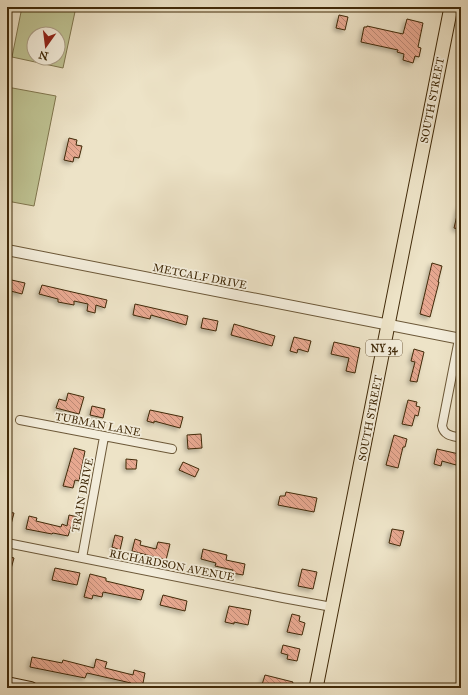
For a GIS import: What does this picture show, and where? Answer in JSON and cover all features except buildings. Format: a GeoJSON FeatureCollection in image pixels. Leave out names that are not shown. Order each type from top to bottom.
{"type":"FeatureCollection","features":[{"type":"Feature","properties":{"kind":"main road","name":"SOUTH STREET"},"geometry":{"type":"LineString","coordinates":[[316,688],[450,7]]}},
{"type":"Feature","properties":{"kind":"main road"},"geometry":{"type":"LineString","coordinates":[[7,683],[30,688]]}},
{"type":"Feature","properties":{"kind":"street","name":"METCALF DRIVE"},"geometry":{"type":"LineString","coordinates":[[7,250],[460,339]]}},
{"type":"Feature","properties":{"kind":"street"},"geometry":{"type":"LineString","coordinates":[[460,339],[442,426],[447,435],[461,438]]}},
{"type":"Feature","properties":{"kind":"street","name":"TUBMAN LANE"},"geometry":{"type":"LineString","coordinates":[[20,420],[172,449]]}},
{"type":"Feature","properties":{"kind":"street","name":"TRAIN DRIVE"},"geometry":{"type":"LineString","coordinates":[[82,558],[104,437]]}},
{"type":"Feature","properties":{"kind":"street","name":"RICHARDSON AVENUE"},"geometry":{"type":"LineString","coordinates":[[7,544],[283,598],[332,606]]}},
{"type":"Feature","properties":{"kind":"green space"},"geometry":{"type":"Polygon","coordinates":[[[22,7],[76,7],[66,54],[66,26],[26,26],[26,60],[12,57],[22,7]]]}},
{"type":"Feature","properties":{"kind":"green space"},"geometry":{"type":"Polygon","coordinates":[[[7,87],[56,96],[34,206],[7,201],[7,87]]]}}]}
